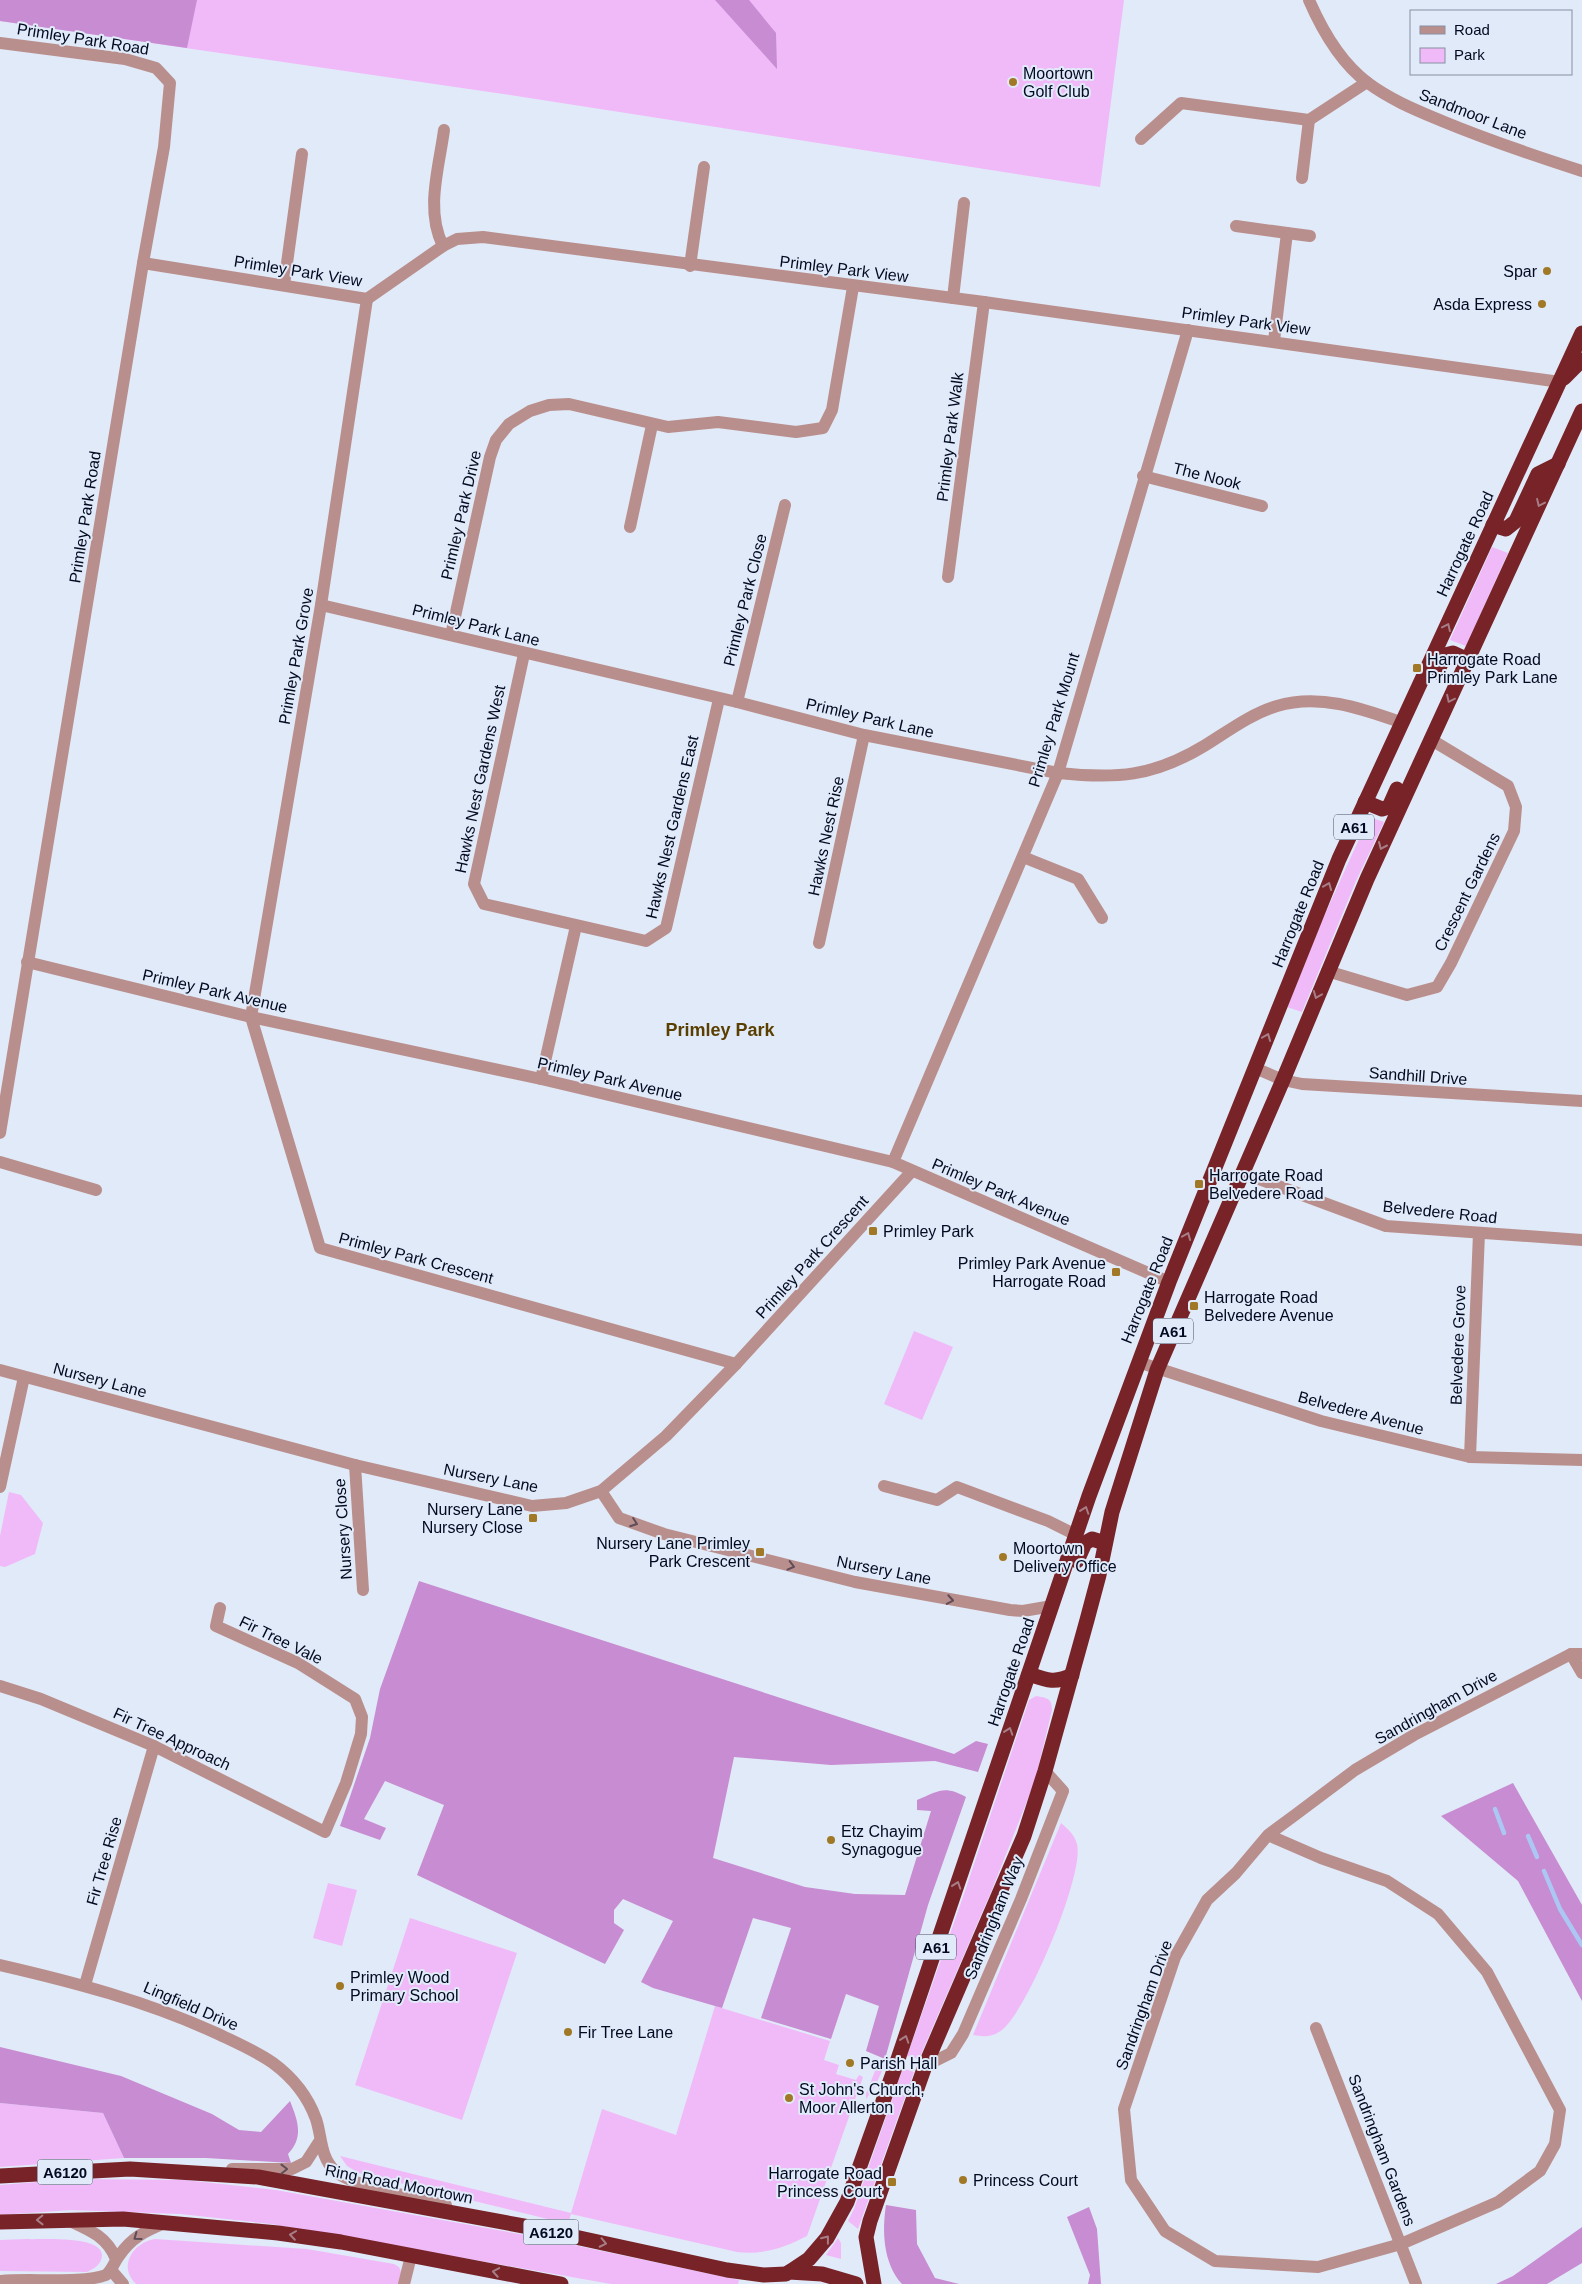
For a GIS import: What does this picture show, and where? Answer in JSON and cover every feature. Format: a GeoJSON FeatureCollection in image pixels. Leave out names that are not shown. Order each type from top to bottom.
{"type":"FeatureCollection","features":[{"type":"Feature","properties":{"kind":"highway","name":"Harrogate Road"},"geometry":{"type":"LineString","coordinates":[[785,2276],[808,2259],[827,2238],[847,2202],[898,2062],[1076,1535],[1169,1282],[1339,859],[1582,333]]}},
{"type":"Feature","properties":{"kind":"highway"},"geometry":{"type":"LineString","coordinates":[[1560,382],[1582,360]]}},
{"type":"Feature","properties":{"kind":"highway","name":"A61"},"geometry":{"type":"LineString","coordinates":[[874,2284],[866,2237],[888,2167],[925,2066],[1024,1836],[1072,1675],[1099,1575],[1105,1542],[1124,1470],[1157,1370],[1283,1080],[1327,971],[1430,740],[1582,412]]}},
{"type":"Feature","properties":{"kind":"highway"},"geometry":{"type":"LineString","coordinates":[[1494,525],[1506,529],[1516,522],[1538,474],[1558,464]]}},
{"type":"Feature","properties":{"kind":"highway"},"geometry":{"type":"LineString","coordinates":[[1403,723],[1416,716],[1445,655],[1453,653],[1468,660]]}},
{"type":"Feature","properties":{"kind":"highway"},"geometry":{"type":"LineString","coordinates":[[1366,802],[1382,809],[1389,807],[1416,749],[1430,740]]}},
{"type":"Feature","properties":{"kind":"highway"},"geometry":{"type":"LineString","coordinates":[[1060,1583],[1072,1572],[1084,1543],[1092,1539],[1105,1542]]}},
{"type":"Feature","properties":{"kind":"highway"},"geometry":{"type":"LineString","coordinates":[[1029,1674],[1050,1681],[1060,1682],[1072,1675]]}},
{"type":"Feature","properties":{"kind":"highway","name":"Ring Road Moortown"},"geometry":{"type":"LineString","coordinates":[[0,2176],[130,2170],[258,2177],[529,2227],[727,2270],[785,2276],[822,2274],[856,2284]]}},
{"type":"Feature","properties":{"kind":"highway"},"geometry":{"type":"LineString","coordinates":[[0,2222],[123,2220],[278,2233],[561,2284]]}},
{"type":"Feature","properties":{"kind":"street","name":"Sandmoor Lane"},"geometry":{"type":"LineString","coordinates":[[1309,0],[1318,21],[1339,54],[1367,82],[1399,103],[1489,140],[1582,171]]}},
{"type":"Feature","properties":{"kind":"street","name":"Primley Park Road"},"geometry":{"type":"LineString","coordinates":[[0,42],[125,59],[156,68],[170,83],[164,147],[26,962],[0,1133]]}},
{"type":"Feature","properties":{"kind":"street"},"geometry":{"type":"LineString","coordinates":[[1141,139],[1181,103],[1310,120],[1367,82]]}},
{"type":"Feature","properties":{"kind":"street"},"geometry":{"type":"LineString","coordinates":[[1302,178],[1310,120]]}},
{"type":"Feature","properties":{"kind":"street"},"geometry":{"type":"LineString","coordinates":[[443,246],[435,226],[433,208],[444,130]]}},
{"type":"Feature","properties":{"kind":"street"},"geometry":{"type":"LineString","coordinates":[[284,285],[302,154]]}},
{"type":"Feature","properties":{"kind":"street"},"geometry":{"type":"LineString","coordinates":[[690,266],[704,167]]}},
{"type":"Feature","properties":{"kind":"street"},"geometry":{"type":"LineString","coordinates":[[953,298],[964,203]]}},
{"type":"Feature","properties":{"kind":"street"},"geometry":{"type":"LineString","coordinates":[[1236,226],[1310,236]]}},
{"type":"Feature","properties":{"kind":"street"},"geometry":{"type":"LineString","coordinates":[[1274,341],[1287,233]]}},
{"type":"Feature","properties":{"kind":"street","name":"Primley Park View"},"geometry":{"type":"LineString","coordinates":[[143,263],[367,299],[443,246],[457,239],[484,237],[690,266],[953,298],[1274,341],[1560,382]]}},
{"type":"Feature","properties":{"kind":"street","name":"Primley Park Drive"},"geometry":{"type":"LineString","coordinates":[[451,635],[490,457],[496,440],[509,424],[530,411],[548,405],[569,404],[652,425],[683,427],[732,422],[796,432],[823,428],[832,410],[853,287]]}},
{"type":"Feature","properties":{"kind":"street","name":"Primley Park Grove"},"geometry":{"type":"LineString","coordinates":[[251,1017],[321,605],[367,299]]}},
{"type":"Feature","properties":{"kind":"street","name":"Primley Park Walk"},"geometry":{"type":"LineString","coordinates":[[948,577],[984,302]]}},
{"type":"Feature","properties":{"kind":"street","name":"Primley Park Mount"},"geometry":{"type":"LineString","coordinates":[[893,1162],[1058,773],[1143,476],[1188,330]]}},
{"type":"Feature","properties":{"kind":"street"},"geometry":{"type":"LineString","coordinates":[[630,527],[652,425]]}},
{"type":"Feature","properties":{"kind":"street","name":"The Nook"},"geometry":{"type":"LineString","coordinates":[[1143,476],[1262,506]]}},
{"type":"Feature","properties":{"kind":"street","name":"Primley Park Close"},"geometry":{"type":"LineString","coordinates":[[737,702],[785,505]]}},
{"type":"Feature","properties":{"kind":"street","name":"Primley Park Lane"},"geometry":{"type":"LineString","coordinates":[[321,605],[524,654],[737,702],[864,735],[1058,773],[1122,776],[1162,768],[1202,748],[1251,717],[1278,706],[1311,702],[1348,704],[1403,723]]}},
{"type":"Feature","properties":{"kind":"street","name":"Hawks Nest Gardens West"},"geometry":{"type":"LineString","coordinates":[[524,654],[474,884],[484,904],[576,926]]}},
{"type":"Feature","properties":{"kind":"street","name":"Hawks Nest Gardens East"},"geometry":{"type":"LineString","coordinates":[[576,926],[646,941],[666,928],[720,699]]}},
{"type":"Feature","properties":{"kind":"street","name":"Hawks Nest Rise"},"geometry":{"type":"LineString","coordinates":[[819,943],[864,735]]}},
{"type":"Feature","properties":{"kind":"street","name":"Crescent Gardens"},"geometry":{"type":"LineString","coordinates":[[1327,971],[1407,995],[1436,987],[1451,963],[1514,830],[1516,807],[1508,786],[1430,740]]}},
{"type":"Feature","properties":{"kind":"street"},"geometry":{"type":"LineString","coordinates":[[1023,856],[1078,879],[1102,918]]}},
{"type":"Feature","properties":{"kind":"street"},"geometry":{"type":"LineString","coordinates":[[541,1079],[576,926]]}},
{"type":"Feature","properties":{"kind":"street","name":"Primley Park Avenue"},"geometry":{"type":"LineString","coordinates":[[26,962],[251,1017],[541,1079],[893,1162],[1169,1282]]}},
{"type":"Feature","properties":{"kind":"street","name":"Primley Park Crescent"},"geometry":{"type":"LineString","coordinates":[[251,1017],[320,1248],[736,1364]]}},
{"type":"Feature","properties":{"kind":"street","name":"Sandhill Drive"},"geometry":{"type":"LineString","coordinates":[[1255,1068],[1283,1080],[1321,1086],[1582,1101]]}},
{"type":"Feature","properties":{"kind":"street"},"geometry":{"type":"LineString","coordinates":[[0,1162],[96,1190]]}},
{"type":"Feature","properties":{"kind":"street","name":"Primley Park Crescent"},"geometry":{"type":"LineString","coordinates":[[601,1491],[666,1436],[736,1364],[912,1171]]}},
{"type":"Feature","properties":{"kind":"street","name":"Belvedere Road"},"geometry":{"type":"LineString","coordinates":[[1243,1173],[1386,1226],[1582,1240]]}},
{"type":"Feature","properties":{"kind":"street","name":"Belvedere Grove"},"geometry":{"type":"LineString","coordinates":[[1470,1458],[1478,1233]]}},
{"type":"Feature","properties":{"kind":"street","name":"Belvedere Avenue"},"geometry":{"type":"LineString","coordinates":[[1138,1362],[1157,1370],[1321,1421],[1470,1458],[1582,1460]]}},
{"type":"Feature","properties":{"kind":"street","name":"Nursery Lane"},"geometry":{"type":"LineString","coordinates":[[0,1370],[356,1466],[532,1506],[566,1504],[601,1491],[619,1518],[673,1537],[855,1582],[1010,1610],[1023,1611],[1052,1606]]}},
{"type":"Feature","properties":{"kind":"street"},"geometry":{"type":"LineString","coordinates":[[0,1487],[24,1377]]}},
{"type":"Feature","properties":{"kind":"street","name":"Nursery Close"},"geometry":{"type":"LineString","coordinates":[[356,1466],[363,1590]]}},
{"type":"Feature","properties":{"kind":"street"},"geometry":{"type":"LineString","coordinates":[[884,1486],[937,1500],[956,1487],[1048,1521],[1076,1535]]}},
{"type":"Feature","properties":{"kind":"street","name":"Fir Tree Vale"},"geometry":{"type":"LineString","coordinates":[[220,1608],[216,1626],[298,1663],[355,1700],[362,1717],[361,1734],[346,1783],[326,1832]]}},
{"type":"Feature","properties":{"kind":"street"},"geometry":{"type":"LineString","coordinates":[[1576,1654],[1582,1673]]}},
{"type":"Feature","properties":{"kind":"street","name":"Sandringham Drive"},"geometry":{"type":"LineString","coordinates":[[1268,1835],[1321,1858],[1387,1881],[1438,1914],[1487,1972],[1560,2110],[1556,2144],[1540,2171],[1498,2202],[1401,2244],[1318,2267],[1215,2261],[1165,2231],[1131,2180],[1124,2109],[1175,1957],[1207,1900],[1236,1872],[1268,1835],[1355,1770],[1481,1699],[1576,1654]]}},
{"type":"Feature","properties":{"kind":"street","name":"Fir Tree Approach"},"geometry":{"type":"LineString","coordinates":[[0,1686],[40,1699],[154,1746],[326,1832]]}},
{"type":"Feature","properties":{"kind":"street","name":"Fir Tree Rise"},"geometry":{"type":"LineString","coordinates":[[85,1985],[154,1746]]}},
{"type":"Feature","properties":{"kind":"street","name":"Sandringham Way"},"geometry":{"type":"LineString","coordinates":[[925,2066],[951,2053],[964,2034],[1021,1899],[1063,1790],[1045,1770]]}},
{"type":"Feature","properties":{"kind":"street","name":"Lingfield Drive"},"geometry":{"type":"LineString","coordinates":[[0,1965],[85,1985],[140,2002],[188,2020],[244,2046],[272,2062],[292,2080],[310,2106],[316,2119],[319,2142],[330,2165],[346,2178],[529,2227]]}},
{"type":"Feature","properties":{"kind":"street","name":"Sandringham Gardens"},"geometry":{"type":"LineString","coordinates":[[1316,2028],[1416,2284]]}},
{"type":"Feature","properties":{"kind":"street"},"geometry":{"type":"LineString","coordinates":[[130,2170],[292,2169],[306,2162],[319,2142]]}},
{"type":"Feature","properties":{"kind":"street"},"geometry":{"type":"LineString","coordinates":[[67,2220],[102,2237],[108,2244],[123,2284]]}},
{"type":"Feature","properties":{"kind":"street"},"geometry":{"type":"LineString","coordinates":[[0,2281],[76,2283],[94,2281],[114,2264],[126,2244],[141,2233],[165,2223]]}},
{"type":"Feature","properties":{"kind":"street"},"geometry":{"type":"LineString","coordinates":[[404,2284],[411,2256]]}},
{"type":"Feature","properties":{"kind":"green space","name":"Moortown Golf Club"},"geometry":{"type":"Polygon","coordinates":[[[0,0],[1124,0],[1100,187],[510,95],[0,21],[0,0]]]}},
{"type":"Feature","properties":{"kind":"green space"},"geometry":{"type":"Polygon","coordinates":[[[1492,547],[1508,553],[1466,646],[1450,640],[1492,547]]]}},
{"type":"Feature","properties":{"kind":"green space"},"geometry":{"type":"Polygon","coordinates":[[[1369,817],[1384,822],[1356,881],[1302,1012],[1287,1007],[1321,923],[1369,817]]]}},
{"type":"Feature","properties":{"kind":"green space"},"geometry":{"type":"Polygon","coordinates":[[[914,1331],[953,1347],[922,1420],[884,1404],[914,1331]]]}},
{"type":"Feature","properties":{"kind":"green space"},"geometry":{"type":"Polygon","coordinates":[[[9,1492],[21,1495],[43,1523],[35,1554],[5,1567],[0,1566],[0,1536],[9,1492]]]}},
{"type":"Feature","properties":{"kind":"green space"},"geometry":{"type":"Polygon","coordinates":[[[1036,1696],[1048,1699],[1052,1710],[1035,1781],[991,1892],[919,2059],[907,2056],[1029,1700],[1036,1696]]]}},
{"type":"Feature","properties":{"kind":"green space"},"geometry":{"type":"Polygon","coordinates":[[[1061,1823],[1076,1840],[1077,1860],[1072,1883],[1052,1941],[1039,1971],[1013,2018],[1002,2030],[995,2034],[985,2036],[973,2035],[1061,1823]]]}},
{"type":"Feature","properties":{"kind":"green space"},"geometry":{"type":"Polygon","coordinates":[[[328,1883],[357,1890],[342,1946],[313,1938],[328,1883]]]}},
{"type":"Feature","properties":{"kind":"green space"},"geometry":{"type":"Polygon","coordinates":[[[410,1918],[517,1953],[462,2120],[355,2085],[410,1918]]]}},
{"type":"Feature","properties":{"kind":"green space"},"geometry":{"type":"Polygon","coordinates":[[[715,2006],[830,2041],[824,2060],[839,2065],[836,2074],[856,2080],[859,2075],[863,2077],[807,2236],[790,2244],[773,2250],[747,2253],[571,2214],[568,2224],[359,2173],[347,2166],[340,2156],[571,2213],[602,2109],[676,2135],[715,2006]]]}},
{"type":"Feature","properties":{"kind":"green space"},"geometry":{"type":"Polygon","coordinates":[[[878,2063],[883,2068],[876,2085],[866,2099],[866,2094],[878,2063]]]}},
{"type":"Feature","properties":{"kind":"green space"},"geometry":{"type":"Polygon","coordinates":[[[903,2068],[914,2072],[858,2229],[848,2221],[854,2209],[903,2068]]]}},
{"type":"Feature","properties":{"kind":"green space"},"geometry":{"type":"Polygon","coordinates":[[[0,2103],[103,2113],[124,2158],[0,2167],[0,2103]]]}},
{"type":"Feature","properties":{"kind":"green space"},"geometry":{"type":"Polygon","coordinates":[[[74,2179],[185,2180],[276,2190],[536,2237],[739,2280],[738,2284],[611,2284],[271,2224],[180,2214],[71,2210],[0,2215],[0,2185],[74,2179]]]}},
{"type":"Feature","properties":{"kind":"green space"},"geometry":{"type":"Polygon","coordinates":[[[838,2238],[841,2243],[841,2259],[826,2255],[838,2238]]]}},
{"type":"Feature","properties":{"kind":"green space"},"geometry":{"type":"Polygon","coordinates":[[[155,2239],[307,2249],[394,2264],[399,2267],[401,2272],[398,2284],[136,2284],[130,2277],[128,2270],[130,2256],[140,2245],[155,2239]]]}},
{"type":"Feature","properties":{"kind":"green space"},"geometry":{"type":"Polygon","coordinates":[[[0,2240],[81,2241],[92,2244],[99,2249],[102,2258],[97,2266],[87,2272],[0,2271],[0,2240]]]}},
{"type":"Feature","properties":{"kind":"shaded area"},"geometry":{"type":"Polygon","coordinates":[[[0,0],[197,0],[187,48],[0,21],[0,0]]]}},
{"type":"Feature","properties":{"kind":"shaded area"},"geometry":{"type":"Polygon","coordinates":[[[715,0],[749,0],[776,33],[777,69],[715,0]]]}},
{"type":"Feature","properties":{"kind":"shaded area"},"geometry":{"type":"Polygon","coordinates":[[[419,1581],[954,1754],[976,1741],[988,1744],[978,1772],[935,1761],[831,1765],[734,1757],[713,1858],[805,1887],[855,1894],[905,1895],[931,1811],[917,1810],[917,1800],[936,1792],[947,1790],[966,1797],[928,1905],[885,2059],[866,2051],[879,2006],[846,1994],[831,2039],[761,2018],[791,1928],[753,1918],[722,2008],[653,1988],[641,1982],[673,1921],[623,1899],[614,1910],[614,1923],[624,1930],[605,1964],[417,1875],[444,1805],[385,1781],[364,1819],[386,1828],[380,1840],[340,1826],[370,1738],[380,1689],[419,1581]]]}},
{"type":"Feature","properties":{"kind":"shaded area"},"geometry":{"type":"Polygon","coordinates":[[[1513,1783],[1582,1905],[1582,2001],[1518,1881],[1441,1816],[1513,1783]]]}},
{"type":"Feature","properties":{"kind":"shaded area"},"geometry":{"type":"Polygon","coordinates":[[[0,2047],[121,2076],[212,2114],[239,2130],[261,2132],[290,2101],[298,2129],[296,2141],[288,2154],[291,2163],[206,2158],[124,2158],[103,2113],[0,2103],[0,2047]]]}},
{"type":"Feature","properties":{"kind":"shaded area"},"geometry":{"type":"Polygon","coordinates":[[[886,2205],[916,2210],[917,2244],[935,2278],[959,2284],[902,2284],[891,2266],[885,2246],[884,2225],[886,2205]]]}},
{"type":"Feature","properties":{"kind":"shaded area"},"geometry":{"type":"Polygon","coordinates":[[[1089,2207],[1097,2229],[1101,2284],[1088,2284],[1090,2275],[1067,2217],[1089,2207]]]}},
{"type":"Feature","properties":{"kind":"shaded area"},"geometry":{"type":"Polygon","coordinates":[[[1582,2227],[1582,2263],[1547,2284],[1496,2284],[1513,2276],[1582,2227]]]}},
{"type":"Feature","properties":{"kind":"waterway"},"geometry":{"type":"LineString","coordinates":[[1495,1809],[1504,1833]]}},
{"type":"Feature","properties":{"kind":"waterway"},"geometry":{"type":"LineString","coordinates":[[1528,1836],[1537,1857]]}},
{"type":"Feature","properties":{"kind":"waterway"},"geometry":{"type":"LineString","coordinates":[[1544,1871],[1560,1909],[1582,1945]]}},
{"type":"Feature","properties":{"kind":"place","name":"Moortown Golf Club"},"geometry":{"type":"Point","coordinates":[1013,82]}},
{"type":"Feature","properties":{"kind":"place","name":"Spar"},"geometry":{"type":"Point","coordinates":[1547,271]}},
{"type":"Feature","properties":{"kind":"place","name":"Asda Express"},"geometry":{"type":"Point","coordinates":[1542,304]}},
{"type":"Feature","properties":{"kind":"place","name":"Harrogate Road Primley Park Lane"},"geometry":{"type":"Point","coordinates":[1417,668]}},
{"type":"Feature","properties":{"kind":"place","name":"Harrogate Road Belvedere Road"},"geometry":{"type":"Point","coordinates":[1199,1184]}},
{"type":"Feature","properties":{"kind":"place","name":"Primley Park"},"geometry":{"type":"Point","coordinates":[873,1231]}},
{"type":"Feature","properties":{"kind":"place","name":"Primley Park Avenue Harrogate Road"},"geometry":{"type":"Point","coordinates":[1116,1272]}},
{"type":"Feature","properties":{"kind":"place","name":"Harrogate Road Belvedere Avenue"},"geometry":{"type":"Point","coordinates":[1194,1306]}},
{"type":"Feature","properties":{"kind":"place","name":"Nursery Lane Nursery Close"},"geometry":{"type":"Point","coordinates":[533,1518]}},
{"type":"Feature","properties":{"kind":"place","name":"Nursery Lane Primley Park Crescent"},"geometry":{"type":"Point","coordinates":[760,1552]}},
{"type":"Feature","properties":{"kind":"place","name":"Moortown Delivery Office"},"geometry":{"type":"Point","coordinates":[1003,1557]}},
{"type":"Feature","properties":{"kind":"place","name":"Etz Chayim Synagogue"},"geometry":{"type":"Point","coordinates":[831,1840]}},
{"type":"Feature","properties":{"kind":"place","name":"Primley Wood Primary School"},"geometry":{"type":"Point","coordinates":[340,1986]}},
{"type":"Feature","properties":{"kind":"place","name":"Fir Tree Lane"},"geometry":{"type":"Point","coordinates":[568,2032]}},
{"type":"Feature","properties":{"kind":"place","name":"Parish Hall"},"geometry":{"type":"Point","coordinates":[850,2063]}},
{"type":"Feature","properties":{"kind":"place","name":"St John's Church, Moor Allerton"},"geometry":{"type":"Point","coordinates":[789,2098]}},
{"type":"Feature","properties":{"kind":"place","name":"Princess Court"},"geometry":{"type":"Point","coordinates":[963,2180]}},
{"type":"Feature","properties":{"kind":"place","name":"Harrogate Road Princess Court"},"geometry":{"type":"Point","coordinates":[892,2182]}},
{"type":"Feature","properties":{"kind":"district","name":"Primley Park"},"geometry":{"type":"Point","coordinates":[720,1030]}}]}
